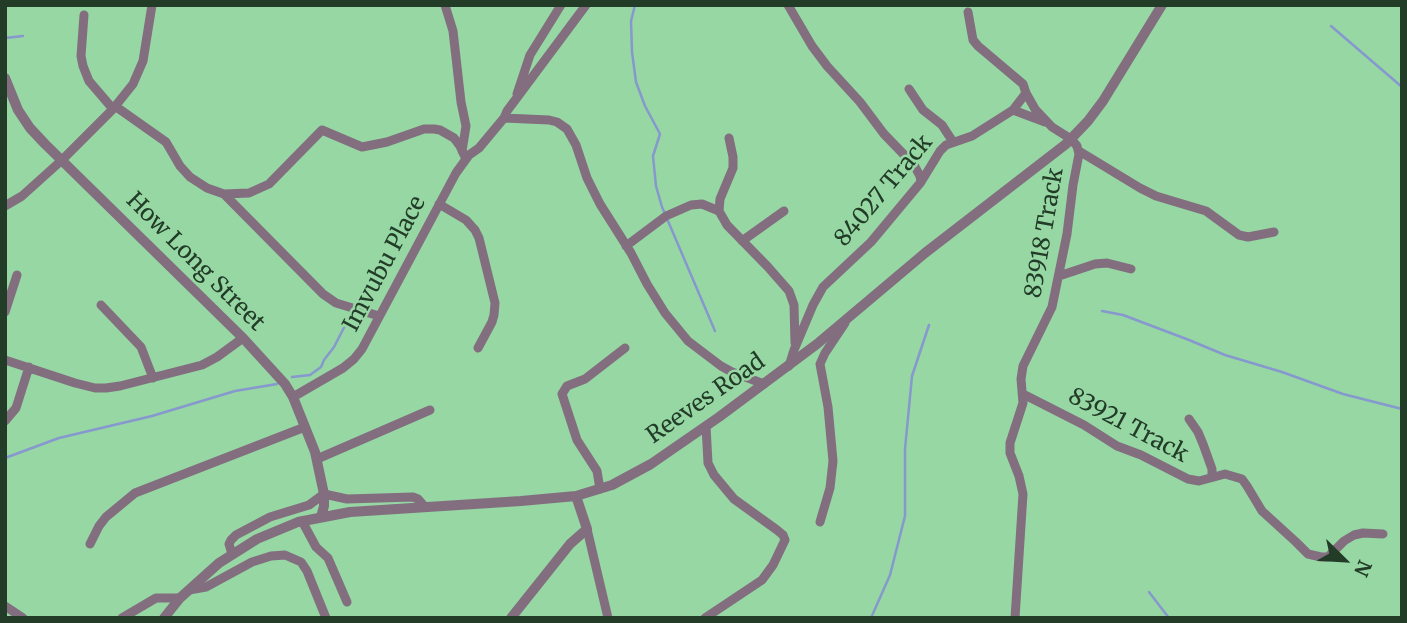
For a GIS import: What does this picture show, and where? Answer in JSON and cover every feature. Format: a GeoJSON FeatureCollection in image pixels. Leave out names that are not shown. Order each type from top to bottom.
{"type":"FeatureCollection","features":[{"type":"Feature","properties":{"kind":"street"},"geometry":{"type":"LineString","coordinates":[[5,206],[22,196],[62,160],[133,84],[143,61],[152,5]]}},
{"type":"Feature","properties":{"kind":"street"},"geometry":{"type":"LineString","coordinates":[[445,5],[453,31],[459,92],[466,126],[464,155]]}},
{"type":"Feature","properties":{"kind":"street"},"geometry":{"type":"LineString","coordinates":[[515,101],[527,62],[561,5]]}},
{"type":"Feature","properties":{"kind":"street"},"geometry":{"type":"LineString","coordinates":[[515,101],[586,5]]}},
{"type":"Feature","properties":{"kind":"street"},"geometry":{"type":"LineString","coordinates":[[788,5],[827,66],[914,165],[921,181]]}},
{"type":"Feature","properties":{"kind":"street","name":"Reeves Road"},"geometry":{"type":"LineString","coordinates":[[164,618],[180,598],[232,554],[265,536],[302,522],[350,512],[576,496],[620,482],[651,464],[789,366],[918,259],[1071,139],[1103,101],[1162,5]]}},
{"type":"Feature","properties":{"kind":"street"},"geometry":{"type":"LineString","coordinates":[[968,12],[973,40],[1023,84],[1032,106],[1047,122],[1071,139]]}},
{"type":"Feature","properties":{"kind":"street"},"geometry":{"type":"LineString","coordinates":[[84,15],[81,56],[89,81],[114,107],[166,142],[180,166],[206,188],[224,194],[249,193],[269,184],[322,130],[362,147],[387,142],[424,129],[440,130],[454,138],[464,155]]}},
{"type":"Feature","properties":{"kind":"street","name":"How Long Street"},"geometry":{"type":"LineString","coordinates":[[5,78],[25,121],[45,144],[243,338],[281,379],[293,397],[317,459],[324,494],[321,517]]}},
{"type":"Feature","properties":{"kind":"street"},"geometry":{"type":"LineString","coordinates":[[909,89],[923,110],[942,125],[953,142]]}},
{"type":"Feature","properties":{"kind":"street","name":"84027 Track"},"geometry":{"type":"LineString","coordinates":[[789,366],[823,287],[871,242],[921,181],[940,151],[946,145],[972,136],[1013,110],[1026,93]]}},
{"type":"Feature","properties":{"kind":"street","name":"Imvubu Place"},"geometry":{"type":"LineString","coordinates":[[293,397],[343,368],[362,349],[464,155],[479,148],[515,101]]}},
{"type":"Feature","properties":{"kind":"street"},"geometry":{"type":"LineString","coordinates":[[1013,110],[1047,122]]}},
{"type":"Feature","properties":{"kind":"street"},"geometry":{"type":"LineString","coordinates":[[504,118],[549,120],[567,129],[600,204],[665,313],[688,341],[721,366],[764,384]]}},
{"type":"Feature","properties":{"kind":"street"},"geometry":{"type":"LineString","coordinates":[[729,138],[733,168],[720,199],[719,211],[727,225],[782,281],[793,298],[796,334],[794,350]]}},
{"type":"Feature","properties":{"kind":"street","name":"83918 Track"},"geometry":{"type":"LineString","coordinates":[[1015,618],[1023,494],[1010,453],[1010,443],[1021,408],[1023,366],[1051,312],[1059,276],[1079,151],[1071,139]]}},
{"type":"Feature","properties":{"kind":"street"},"geometry":{"type":"LineString","coordinates":[[1079,151],[1156,196],[1206,211],[1239,235],[1248,237],[1274,232]]}},
{"type":"Feature","properties":{"kind":"street"},"geometry":{"type":"LineString","coordinates":[[224,194],[323,294],[336,303],[379,316]]}},
{"type":"Feature","properties":{"kind":"street"},"geometry":{"type":"LineString","coordinates":[[439,204],[466,220],[479,238],[495,303],[494,315],[478,348]]}},
{"type":"Feature","properties":{"kind":"street"},"geometry":{"type":"LineString","coordinates":[[626,246],[666,216],[691,205],[702,204],[719,211]]}},
{"type":"Feature","properties":{"kind":"street"},"geometry":{"type":"LineString","coordinates":[[742,241],[784,211]]}},
{"type":"Feature","properties":{"kind":"street"},"geometry":{"type":"LineString","coordinates":[[1059,276],[1095,264],[1107,263],[1131,269]]}},
{"type":"Feature","properties":{"kind":"street"},"geometry":{"type":"LineString","coordinates":[[5,312],[17,275]]}},
{"type":"Feature","properties":{"kind":"street"},"geometry":{"type":"LineString","coordinates":[[101,305],[141,347],[153,378]]}},
{"type":"Feature","properties":{"kind":"street"},"geometry":{"type":"LineString","coordinates":[[820,522],[830,488],[833,461],[828,407],[820,364],[847,319]]}},
{"type":"Feature","properties":{"kind":"street"},"geometry":{"type":"LineString","coordinates":[[5,360],[75,383],[101,388],[120,386],[209,362],[243,338]]}},
{"type":"Feature","properties":{"kind":"street"},"geometry":{"type":"LineString","coordinates":[[600,489],[597,471],[577,440],[562,391],[567,386],[585,379],[625,348]]}},
{"type":"Feature","properties":{"kind":"street"},"geometry":{"type":"LineString","coordinates":[[5,421],[16,408],[29,367]]}},
{"type":"Feature","properties":{"kind":"street","name":"83921 Track"},"geometry":{"type":"LineString","coordinates":[[1023,394],[1084,425],[1116,446],[1141,455],[1188,480],[1199,481],[1229,475],[1242,480],[1262,511],[1309,555],[1328,556],[1344,541],[1358,534],[1383,534]]}},
{"type":"Feature","properties":{"kind":"street"},"geometry":{"type":"LineString","coordinates":[[317,459],[430,410]]}},
{"type":"Feature","properties":{"kind":"street"},"geometry":{"type":"LineString","coordinates":[[1189,419],[1198,432],[1212,469],[1212,477]]}},
{"type":"Feature","properties":{"kind":"street"},"geometry":{"type":"LineString","coordinates":[[705,618],[762,580],[785,540],[777,530],[734,499],[714,475],[708,463],[706,426]]}},
{"type":"Feature","properties":{"kind":"street"},"geometry":{"type":"LineString","coordinates":[[90,544],[102,521],[135,493],[305,427]]}},
{"type":"Feature","properties":{"kind":"street"},"geometry":{"type":"LineString","coordinates":[[232,554],[229,544],[236,535],[270,517],[309,505],[324,494],[347,499],[412,497],[425,507]]}},
{"type":"Feature","properties":{"kind":"street"},"geometry":{"type":"LineString","coordinates":[[576,496],[587,528],[608,618]]}},
{"type":"Feature","properties":{"kind":"street"},"geometry":{"type":"LineString","coordinates":[[302,522],[316,547],[328,558],[347,602]]}},
{"type":"Feature","properties":{"kind":"street"},"geometry":{"type":"LineString","coordinates":[[511,618],[570,544],[587,528]]}},
{"type":"Feature","properties":{"kind":"street"},"geometry":{"type":"LineString","coordinates":[[189,590],[206,587],[252,562],[285,555],[301,562],[307,571],[326,618]]}},
{"type":"Feature","properties":{"kind":"street"},"geometry":{"type":"LineString","coordinates":[[122,618],[156,598],[180,598]]}},
{"type":"Feature","properties":{"kind":"street"},"geometry":{"type":"LineString","coordinates":[[5,606],[23,618]]}},
{"type":"Feature","properties":{"kind":"waterway"},"geometry":{"type":"LineString","coordinates":[[635,5],[631,21],[636,82],[660,134],[653,156],[656,186],[662,207],[715,331]]}},
{"type":"Feature","properties":{"kind":"waterway"},"geometry":{"type":"LineString","coordinates":[[1331,26],[1402,87]]}},
{"type":"Feature","properties":{"kind":"waterway"},"geometry":{"type":"LineString","coordinates":[[5,38],[23,36]]}},
{"type":"Feature","properties":{"kind":"waterway"},"geometry":{"type":"LineString","coordinates":[[1102,311],[1123,315],[1225,355],[1343,394],[1402,409]]}},
{"type":"Feature","properties":{"kind":"waterway"},"geometry":{"type":"LineString","coordinates":[[292,377],[310,375],[321,367],[352,312]]}},
{"type":"Feature","properties":{"kind":"waterway"},"geometry":{"type":"LineString","coordinates":[[871,618],[890,575],[905,516],[905,449],[912,376],[929,325]]}},
{"type":"Feature","properties":{"kind":"waterway"},"geometry":{"type":"LineString","coordinates":[[5,458],[59,438],[152,416],[235,391],[277,384]]}},
{"type":"Feature","properties":{"kind":"waterway"},"geometry":{"type":"LineString","coordinates":[[1149,592],[1169,618]]}}]}
